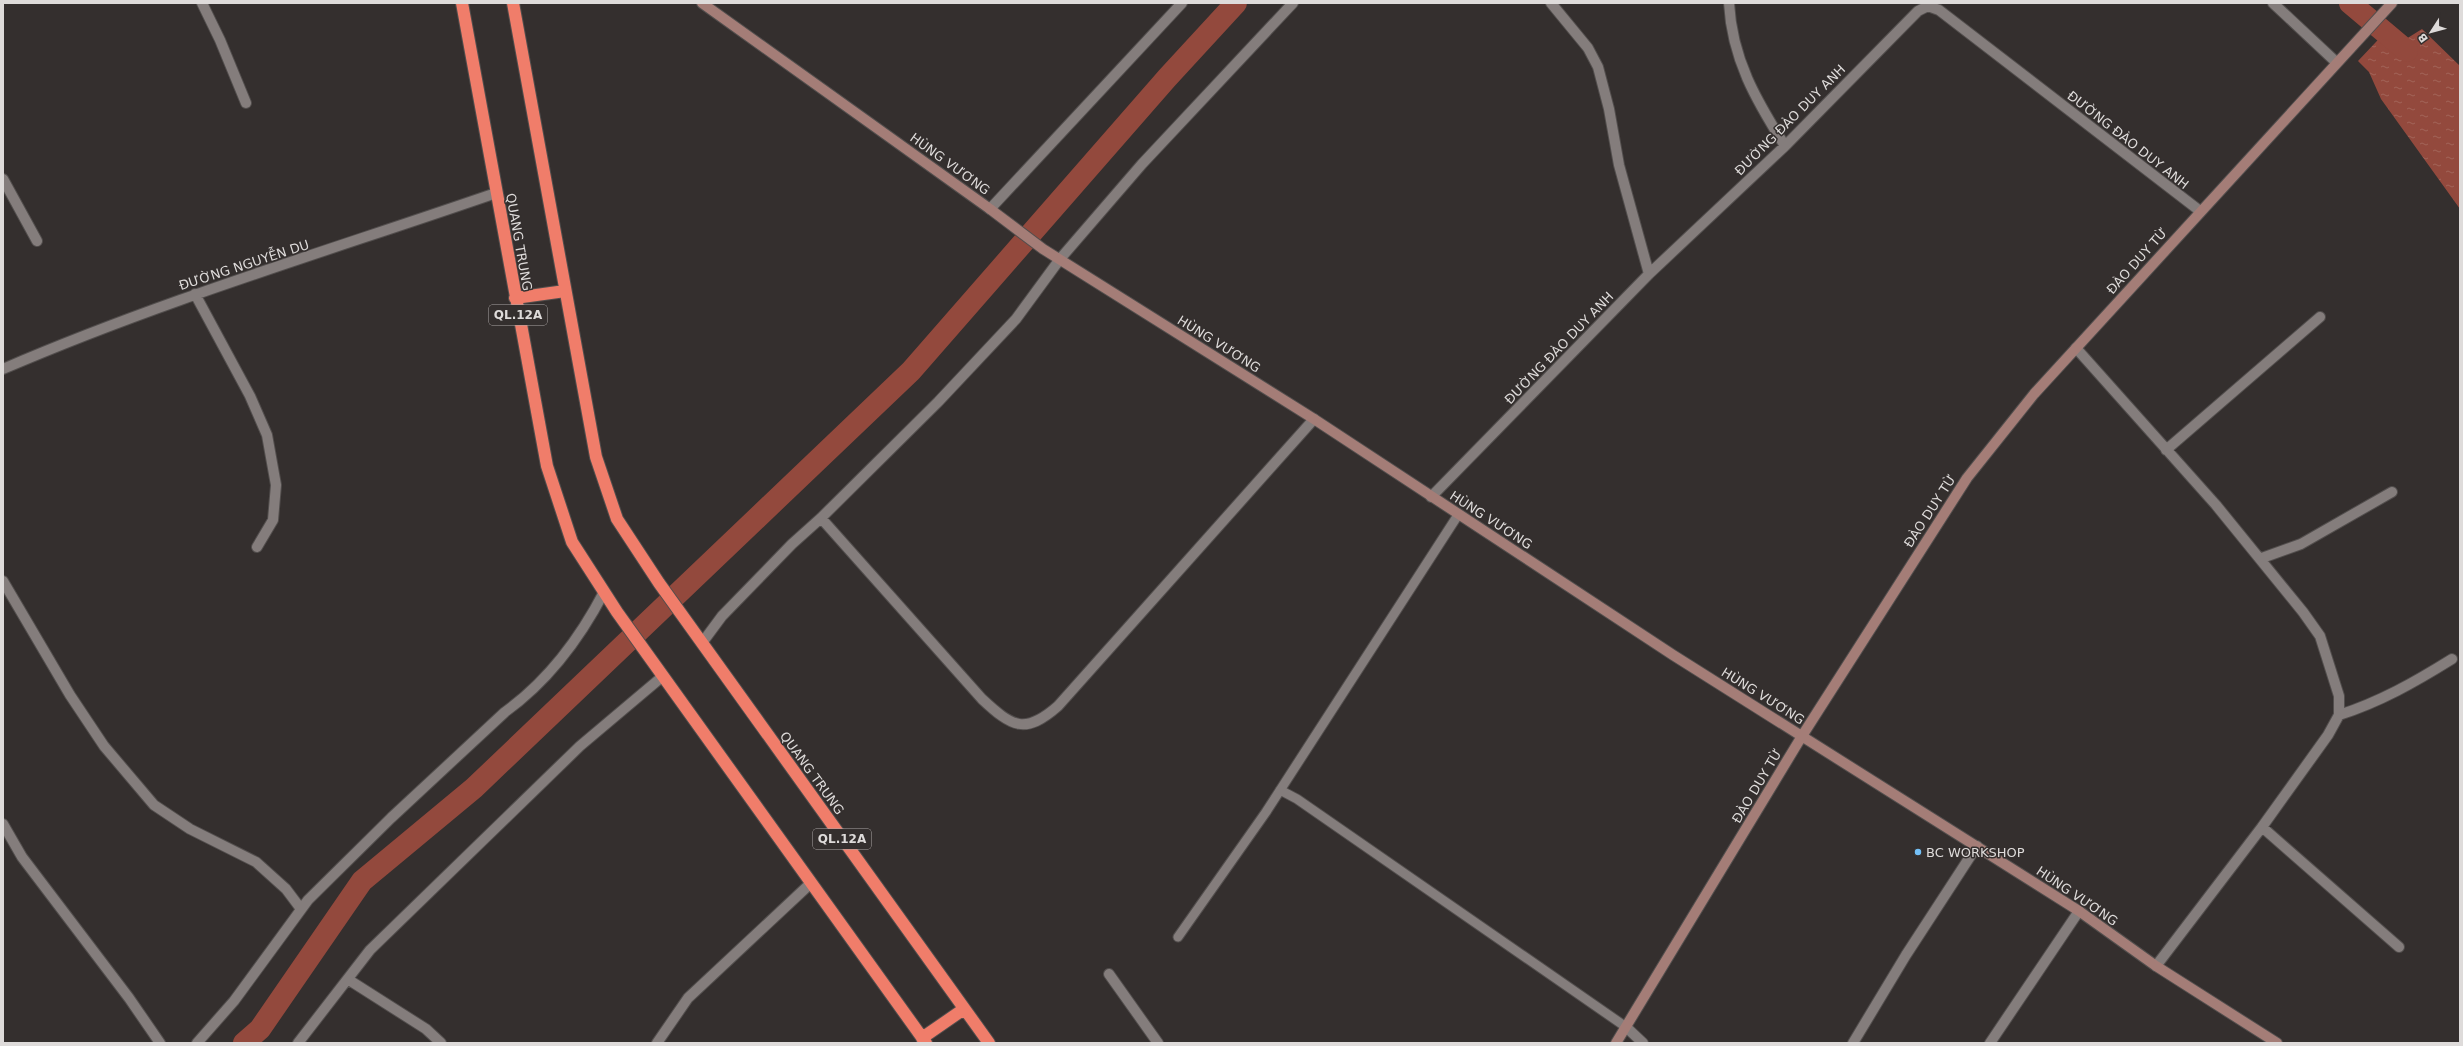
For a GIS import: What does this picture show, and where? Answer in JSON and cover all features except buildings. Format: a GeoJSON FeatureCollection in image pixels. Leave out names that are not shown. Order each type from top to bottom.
{"type":"FeatureCollection","features":[{"type":"Feature","properties":{"kind":"highway","name":"QUANG TRUNG"},"geometry":{"type":"LineString","coordinates":[[462,3],[547,466],[572,542],[617,612],[663,676]]}},
{"type":"Feature","properties":{"kind":"highway","name":"QL.12A"},"geometry":{"type":"LineString","coordinates":[[513,3],[596,457],[617,519],[659,583],[699,639]]}},
{"type":"Feature","properties":{"kind":"highway"},"geometry":{"type":"LineString","coordinates":[[515,298],[565,291]]}},
{"type":"Feature","properties":{"kind":"highway","name":"QUANG TRUNG"},"geometry":{"type":"LineString","coordinates":[[699,639],[989,1043]]}},
{"type":"Feature","properties":{"kind":"highway","name":"QL.12A"},"geometry":{"type":"LineString","coordinates":[[663,676],[924,1041]]}},
{"type":"Feature","properties":{"kind":"highway"},"geometry":{"type":"LineString","coordinates":[[924,1041],[964,1009]]}},
{"type":"Feature","properties":{"kind":"street"},"geometry":{"type":"LineString","coordinates":[[202,3],[220,40],[246,103]]}},
{"type":"Feature","properties":{"kind":"street","name":"HÙNG VƯƠNG"},"geometry":{"type":"LineString","coordinates":[[702,3],[999,215],[1043,249],[1314,419],[1431,497],[1802,736],[2079,911],[2156,966],[2277,1043]]}},
{"type":"Feature","properties":{"kind":"street"},"geometry":{"type":"LineString","coordinates":[[990,209],[1182,3]]}},
{"type":"Feature","properties":{"kind":"street"},"geometry":{"type":"LineString","coordinates":[[699,639],[792,544],[821,518],[938,402],[1016,319],[1060,259],[1142,164],[1293,3]]}},
{"type":"Feature","properties":{"kind":"street"},"geometry":{"type":"LineString","coordinates":[[1551,3],[1588,48],[1598,67],[1609,109],[1619,165],[1649,274]]}},
{"type":"Feature","properties":{"kind":"street"},"geometry":{"type":"LineString","coordinates":[[1729,3],[1736,48],[1744,76],[1785,146]]}},
{"type":"Feature","properties":{"kind":"street"},"geometry":{"type":"LineString","coordinates":[[2273,3],[2336,62]]}},
{"type":"Feature","properties":{"kind":"street","name":"ĐÀO DUY TỪ"},"geometry":{"type":"LineString","coordinates":[[1616,1043],[1802,736],[1967,478],[2004,429],[2076,348],[2390,4]]}},
{"type":"Feature","properties":{"kind":"street","name":"ĐƯỜNG ĐÀO DUY ANH"},"geometry":{"type":"LineString","coordinates":[[1431,497],[1649,274],[1785,146],[1918,11],[1928,6],[1939,10],[2200,211]]}},
{"type":"Feature","properties":{"kind":"street"},"geometry":{"type":"LineString","coordinates":[[3,179],[37,241]]}},
{"type":"Feature","properties":{"kind":"street","name":"ĐƯỜNG NGUYỄN DU"},"geometry":{"type":"LineString","coordinates":[[3,370],[73,339],[195,294],[496,193]]}},
{"type":"Feature","properties":{"kind":"street"},"geometry":{"type":"LineString","coordinates":[[195,294],[250,396],[267,435],[276,485],[273,520],[257,546]]}},
{"type":"Feature","properties":{"kind":"street"},"geometry":{"type":"LineString","coordinates":[[2166,450],[2320,317]]}},
{"type":"Feature","properties":{"kind":"street"},"geometry":{"type":"LineString","coordinates":[[2076,348],[2262,558],[2320,636],[2339,696],[2339,715],[2328,735],[2262,827],[2156,966]]}},
{"type":"Feature","properties":{"kind":"street"},"geometry":{"type":"LineString","coordinates":[[821,518],[982,699],[1010,722],[1021,726],[1034,724],[1058,706],[1314,419]]}},
{"type":"Feature","properties":{"kind":"street"},"geometry":{"type":"LineString","coordinates":[[2262,558],[2301,544],[2392,492]]}},
{"type":"Feature","properties":{"kind":"street"},"geometry":{"type":"LineString","coordinates":[[3,581],[74,701],[104,746],[154,805],[190,829],[256,862],[286,889],[301,909]]}},
{"type":"Feature","properties":{"kind":"street"},"geometry":{"type":"LineString","coordinates":[[197,1043],[234,1001],[274,949],[301,909],[321,886],[505,712],[525,697],[549,675],[587,625],[604,592]]}},
{"type":"Feature","properties":{"kind":"street"},"geometry":{"type":"LineString","coordinates":[[2339,715],[2365,707],[2401,691],[2452,659]]}},
{"type":"Feature","properties":{"kind":"street"},"geometry":{"type":"LineString","coordinates":[[298,1043],[349,980],[370,950],[510,812],[580,746],[663,676]]}},
{"type":"Feature","properties":{"kind":"street"},"geometry":{"type":"LineString","coordinates":[[3,824],[31,869],[129,998],[160,1043]]}},
{"type":"Feature","properties":{"kind":"street"},"geometry":{"type":"LineString","coordinates":[[2262,827],[2399,947]]}},
{"type":"Feature","properties":{"kind":"street"},"geometry":{"type":"LineString","coordinates":[[1853,1043],[1906,955],[1977,846]]}},
{"type":"Feature","properties":{"kind":"street"},"geometry":{"type":"LineString","coordinates":[[657,1043],[688,998],[811,883]]}},
{"type":"Feature","properties":{"kind":"street"},"geometry":{"type":"LineString","coordinates":[[1990,1043],[2079,911]]}},
{"type":"Feature","properties":{"kind":"street"},"geometry":{"type":"LineString","coordinates":[[1109,974],[1158,1043]]}},
{"type":"Feature","properties":{"kind":"street"},"geometry":{"type":"LineString","coordinates":[[349,980],[426,1028],[440,1043]]}},
{"type":"Feature","properties":{"kind":"street"},"geometry":{"type":"LineString","coordinates":[[1626,1027],[1643,1043]]}},
{"type":"Feature","properties":{"kind":"lane"},"geometry":{"type":"LineString","coordinates":[[1178,938],[1280,790],[1458,514]]}},
{"type":"Feature","properties":{"kind":"lane"},"geometry":{"type":"LineString","coordinates":[[1280,790],[1297,799],[1626,1027]]}},
{"type":"Feature","properties":{"kind":"water"},"geometry":{"type":"Polygon","coordinates":[[[2392,25],[2406,39],[2422,29],[2460,66],[2460,209],[2381,99],[2369,72],[2358,61],[2392,25]]]}},
{"type":"Feature","properties":{"kind":"waterway"},"geometry":{"type":"LineString","coordinates":[[244,1043],[260,1029],[362,881],[474,788],[911,371],[1167,78],[1236,3]]}},
{"type":"Feature","properties":{"kind":"waterway"},"geometry":{"type":"LineString","coordinates":[[2350,3],[2407,51]]}},
{"type":"Feature","properties":{"kind":"place","name":"BC WORKSHOP"},"geometry":{"type":"Point","coordinates":[1918,852]}}]}
